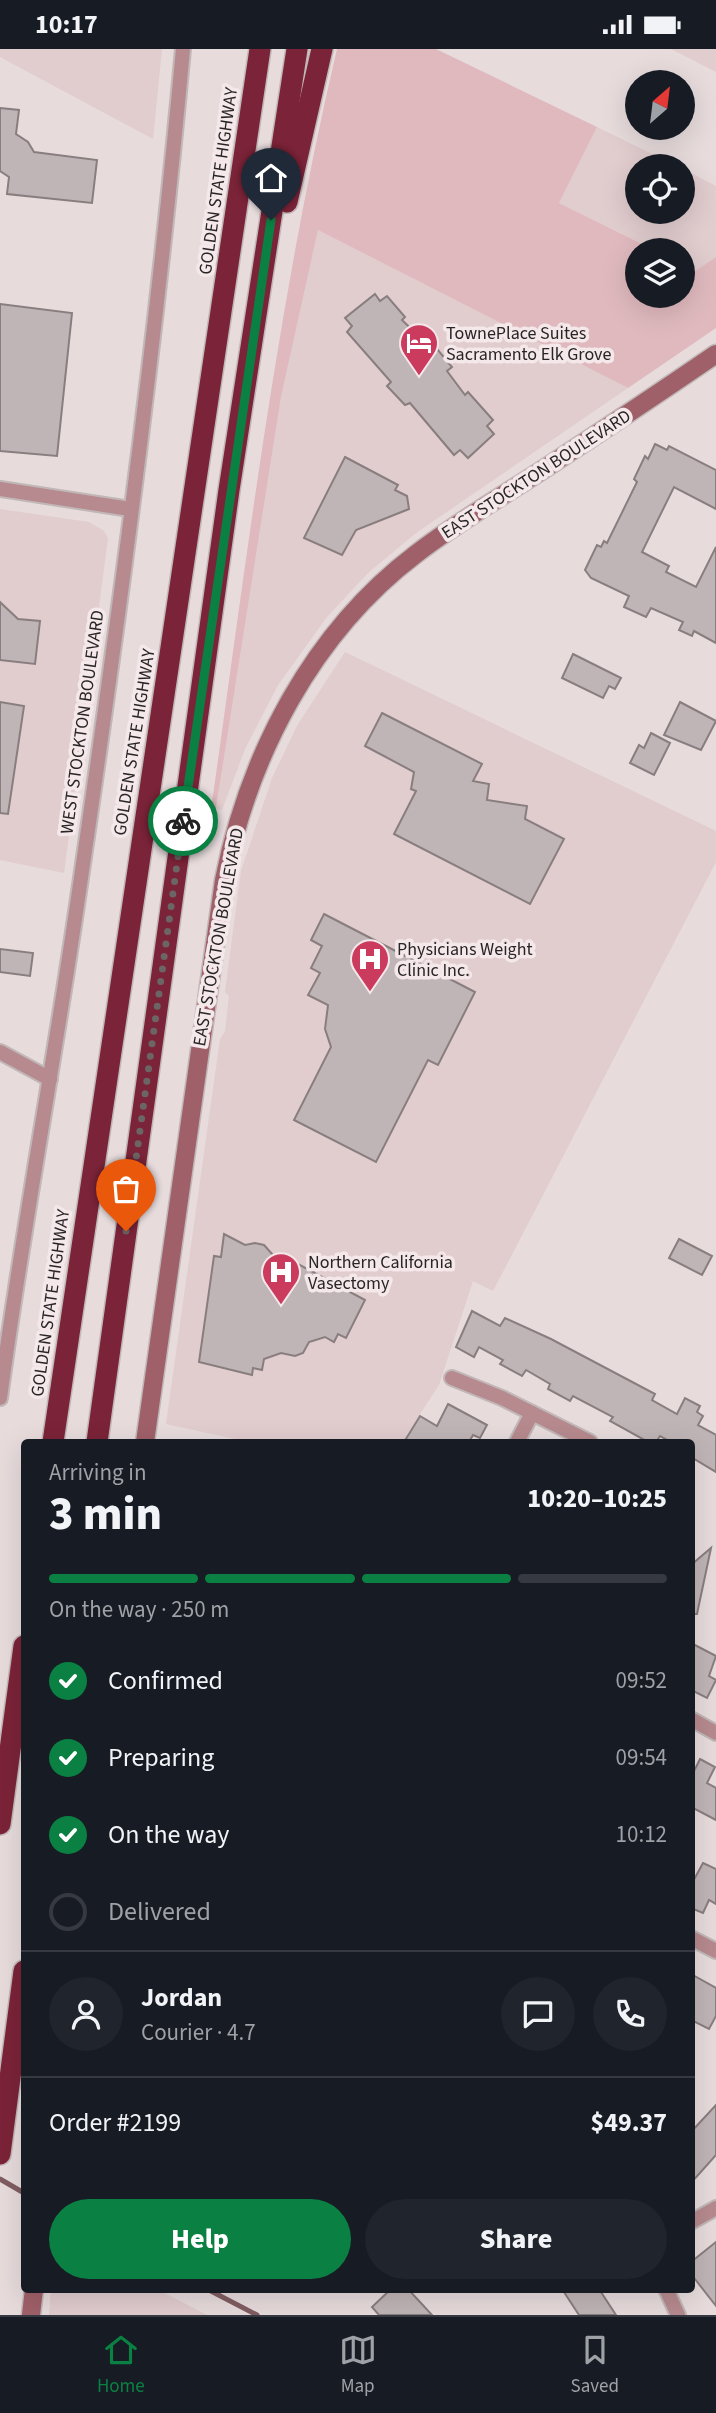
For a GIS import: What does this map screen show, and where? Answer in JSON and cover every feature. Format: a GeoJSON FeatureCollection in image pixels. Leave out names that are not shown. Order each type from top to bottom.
{"type":"FeatureCollection","features":[{"type":"Feature","properties":{"kind":"highway"},"geometry":{"type":"LineString","coordinates":[[247,134],[254,49]]}},
{"type":"Feature","properties":{"kind":"highway","name":"GOLDEN STATE HIGHWAY"},"geometry":{"type":"LineString","coordinates":[[52,1439],[260,49]]}},
{"type":"Feature","properties":{"kind":"highway"},"geometry":{"type":"LineString","coordinates":[[97,1439],[229,490],[297,49]]}},
{"type":"Feature","properties":{"kind":"highway"},"geometry":{"type":"LineString","coordinates":[[267,245],[286,203],[322,49]]}},
{"type":"Feature","properties":{"kind":"highway"},"geometry":{"type":"LineString","coordinates":[[0,1825],[21,1668]]}},
{"type":"Feature","properties":{"kind":"highway"},"geometry":{"type":"LineString","coordinates":[[0,2152],[21,1994]]}},
{"type":"Feature","properties":{"kind":"street","name":"WEST STOCKTON BOULEVARD"},"geometry":{"type":"LineString","coordinates":[[0,1398],[7,1298],[50,1079],[79,889],[164,248],[183,49]]}},
{"type":"Feature","properties":{"kind":"street","name":"EAST STOCKTON BOULEVARD"},"geometry":{"type":"LineString","coordinates":[[145,1439],[224,880],[240,812],[263,751],[280,716],[317,659],[358,609],[416,553],[716,354]]}},
{"type":"Feature","properties":{"kind":"street"},"geometry":{"type":"LineString","coordinates":[[0,489],[130,509]]}},
{"type":"Feature","properties":{"kind":"street"},"geometry":{"type":"LineString","coordinates":[[0,1052],[50,1079]]}},
{"type":"Feature","properties":{"kind":"street"},"geometry":{"type":"LineString","coordinates":[[452,1378],[584,1439]]}},
{"type":"Feature","properties":{"kind":"street"},"geometry":{"type":"LineString","coordinates":[[519,1439],[532,1413]]}},
{"type":"Feature","properties":{"kind":"street"},"geometry":{"type":"LineString","coordinates":[[695,1721],[716,1733]]}},
{"type":"Feature","properties":{"kind":"street"},"geometry":{"type":"LineString","coordinates":[[695,1940],[716,1951]]}},
{"type":"Feature","properties":{"kind":"street"},"geometry":{"type":"LineString","coordinates":[[695,2220],[716,2208]]}},
{"type":"Feature","properties":{"kind":"street"},"geometry":{"type":"LineString","coordinates":[[31,2315],[34,2293]]}},
{"type":"Feature","properties":{"kind":"street"},"geometry":{"type":"LineString","coordinates":[[668,2293],[678,2315]]}},
{"type":"Feature","properties":{"kind":"shaded area"},"geometry":{"type":"Polygon","coordinates":[[[0,49],[162,49],[153,139],[0,57],[0,49]]]}},
{"type":"Feature","properties":{"kind":"shaded area"},"geometry":{"type":"Polygon","coordinates":[[[337,49],[436,49],[597,127],[559,203],[630,238],[625,238],[625,308],[695,308],[695,271],[716,257],[716,328],[628,388],[318,230],[281,397],[216,808],[211,810],[265,428],[316,143],[337,49]]]}},
{"type":"Feature","properties":{"kind":"shaded area"},"geometry":{"type":"Polygon","coordinates":[[[671,49],[716,49],[716,72],[671,49]]]}},
{"type":"Feature","properties":{"kind":"shaded area"},"geometry":{"type":"Polygon","coordinates":[[[597,127],[652,154],[625,154],[625,224],[695,224],[695,175],[716,186],[716,257],[695,271],[695,238],[630,238],[559,203],[597,127]]]}},
{"type":"Feature","properties":{"kind":"shaded area"},"geometry":{"type":"Polygon","coordinates":[[[318,230],[628,388],[416,533],[368,573],[327,617],[278,685],[245,749],[222,810],[216,808],[281,397],[318,230]]]}},
{"type":"Feature","properties":{"kind":"shaded area"},"geometry":{"type":"Polygon","coordinates":[[[0,509],[89,522],[104,531],[108,538],[64,873],[0,860],[0,509]]]}},
{"type":"Feature","properties":{"kind":"shaded area"},"geometry":{"type":"Polygon","coordinates":[[[345,652],[716,831],[716,862],[493,1291],[473,1281],[439,1385],[406,1439],[235,1439],[166,1424],[220,1039],[225,1031],[229,996],[225,992],[241,871],[272,778],[298,724],[345,652]]]}},
{"type":"Feature","properties":{"kind":"shaded area"},"geometry":{"type":"Polygon","coordinates":[[[51,2293],[165,2293],[207,2315],[49,2315],[51,2293]]]}},
{"type":"Feature","properties":{"kind":"building"},"geometry":{"type":"Polygon","coordinates":[[[0,108],[19,110],[16,134],[28,142],[34,152],[97,160],[92,203],[7,194],[9,177],[0,171],[0,108]]]}},
{"type":"Feature","properties":{"kind":"building","name":"TownePlace Suites Sacramento Elk Grove"},"geometry":{"type":"Polygon","coordinates":[[[375,294],[380,301],[387,296],[405,317],[402,320],[430,347],[433,344],[452,367],[447,371],[465,395],[468,392],[493,420],[487,426],[494,434],[468,458],[460,450],[454,455],[410,403],[405,405],[387,386],[391,382],[347,332],[352,326],[345,318],[375,294]]]}},
{"type":"Feature","properties":{"kind":"building"},"geometry":{"type":"Polygon","coordinates":[[[0,304],[72,313],[57,456],[0,451],[0,304]]]}},
{"type":"Feature","properties":{"kind":"building"},"geometry":{"type":"Polygon","coordinates":[[[655,444],[667,450],[669,446],[716,470],[716,509],[674,487],[642,552],[669,566],[666,572],[696,587],[716,547],[716,643],[694,631],[692,636],[679,630],[683,622],[651,608],[646,617],[624,607],[629,596],[591,578],[585,570],[597,545],[601,547],[604,541],[607,543],[637,482],[634,479],[645,456],[648,459],[655,444]]]}},
{"type":"Feature","properties":{"kind":"building"},"geometry":{"type":"Polygon","coordinates":[[[345,457],[398,485],[395,490],[407,496],[409,509],[356,530],[342,555],[304,538],[345,457]]]}},
{"type":"Feature","properties":{"kind":"building"},"geometry":{"type":"Polygon","coordinates":[[[0,602],[18,619],[40,621],[35,664],[0,660],[0,602]]]}},
{"type":"Feature","properties":{"kind":"building"},"geometry":{"type":"Polygon","coordinates":[[[573,654],[621,678],[615,689],[609,686],[603,698],[562,678],[573,654]]]}},
{"type":"Feature","properties":{"kind":"building"},"geometry":{"type":"Polygon","coordinates":[[[0,702],[24,706],[8,814],[0,813],[0,702]]]}},
{"type":"Feature","properties":{"kind":"building"},"geometry":{"type":"Polygon","coordinates":[[[680,702],[716,721],[701,750],[664,735],[680,702]]]}},
{"type":"Feature","properties":{"kind":"building"},"geometry":{"type":"Polygon","coordinates":[[[382,713],[482,764],[473,781],[489,784],[487,800],[527,806],[525,819],[564,839],[530,904],[394,834],[416,791],[411,789],[414,772],[365,746],[382,713]]]}},
{"type":"Feature","properties":{"kind":"building"},"geometry":{"type":"Polygon","coordinates":[[[651,733],[670,743],[654,775],[630,763],[639,745],[644,748],[651,733]]]}},
{"type":"Feature","properties":{"kind":"building"},"geometry":{"type":"Polygon","coordinates":[[[324,914],[475,992],[438,1065],[428,1060],[376,1162],[294,1120],[331,1047],[325,1029],[328,1005],[308,995],[320,973],[311,968],[322,946],[311,940],[324,914]]]}},
{"type":"Feature","properties":{"kind":"building"},"geometry":{"type":"Polygon","coordinates":[[[0,949],[33,953],[30,976],[0,972],[0,949]]]}},
{"type":"Feature","properties":{"kind":"building"},"geometry":{"type":"Polygon","coordinates":[[[224,1234],[245,1245],[264,1245],[281,1264],[285,1257],[365,1300],[346,1338],[338,1334],[334,1342],[325,1337],[309,1342],[303,1353],[295,1356],[281,1353],[264,1359],[262,1370],[253,1368],[252,1375],[199,1362],[214,1256],[221,1257],[224,1234]]]}},
{"type":"Feature","properties":{"kind":"building"},"geometry":{"type":"Polygon","coordinates":[[[679,1239],[712,1256],[702,1275],[669,1258],[679,1239]]]}},
{"type":"Feature","properties":{"kind":"building"},"geometry":{"type":"Polygon","coordinates":[[[472,1311],[500,1326],[505,1318],[655,1394],[652,1400],[677,1414],[685,1398],[700,1406],[697,1412],[703,1416],[698,1425],[716,1435],[716,1472],[695,1459],[695,1439],[666,1439],[660,1436],[658,1439],[643,1439],[610,1421],[613,1417],[573,1396],[570,1401],[548,1389],[550,1384],[526,1370],[522,1376],[500,1364],[503,1360],[479,1347],[474,1357],[456,1347],[472,1311]]]}},
{"type":"Feature","properties":{"kind":"building"},"geometry":{"type":"Polygon","coordinates":[[[448,1404],[487,1425],[480,1438],[473,1435],[471,1439],[406,1439],[420,1416],[437,1426],[448,1404]]]}},
{"type":"Feature","properties":{"kind":"building"},"geometry":{"type":"Polygon","coordinates":[[[711,1548],[697,1614],[695,1614],[695,1562],[711,1548]]]}},
{"type":"Feature","properties":{"kind":"building"},"geometry":{"type":"Polygon","coordinates":[[[695,1645],[716,1656],[709,1676],[716,1680],[707,1698],[695,1692],[695,1645]]]}},
{"type":"Feature","properties":{"kind":"building"},"geometry":{"type":"Polygon","coordinates":[[[700,1759],[715,1767],[707,1783],[716,1788],[716,1820],[695,1809],[695,1769],[700,1759]]]}},
{"type":"Feature","properties":{"kind":"building"},"geometry":{"type":"Polygon","coordinates":[[[703,1863],[716,1869],[716,1904],[709,1900],[703,1913],[695,1910],[695,1878],[703,1863]]]}},
{"type":"Feature","properties":{"kind":"building"},"geometry":{"type":"Polygon","coordinates":[[[695,1976],[716,1988],[716,2016],[709,2029],[695,2022],[695,1976]]]}},
{"type":"Feature","properties":{"kind":"building"},"geometry":{"type":"Polygon","coordinates":[[[716,2105],[716,2155],[695,2179],[695,2128],[716,2105]]]}},
{"type":"Feature","properties":{"kind":"building"},"geometry":{"type":"Polygon","coordinates":[[[716,2242],[716,2306],[695,2279],[695,2259],[716,2242]]]}},
{"type":"Feature","properties":{"kind":"building"},"geometry":{"type":"Polygon","coordinates":[[[387,2293],[412,2293],[432,2315],[379,2315],[372,2307],[387,2293]]]}},
{"type":"Feature","properties":{"kind":"building"},"geometry":{"type":"Polygon","coordinates":[[[565,2293],[602,2293],[616,2315],[579,2315],[565,2293]]]}},
{"type":"Feature","properties":{"kind":"waterway"},"geometry":{"type":"LineString","coordinates":[[0,2179],[21,2191]]}},
{"type":"Feature","properties":{"kind":"waterway"},"geometry":{"type":"LineString","coordinates":[[215,2293],[257,2315]]}},
{"type":"Feature","properties":{"kind":"way so far"},"geometry":{"type":"LineString","coordinates":[[126,1231],[183,821]]}},
{"type":"Feature","properties":{"kind":"place","name":"TownePlace Suites Sacramento Elk Grove"},"geometry":{"type":"Point","coordinates":[419,377]}},
{"type":"Feature","properties":{"kind":"place","name":"Physicians Weight Clinic Inc."},"geometry":{"type":"Point","coordinates":[370,993]}},
{"type":"Feature","properties":{"kind":"place","name":"Northern California Vasectomy"},"geometry":{"type":"Point","coordinates":[281,1306]}},
{"type":"Feature","properties":{"kind":"route"},"geometry":{"type":"LineString","coordinates":[[183,821],[229,490],[271,220]]}}]}
